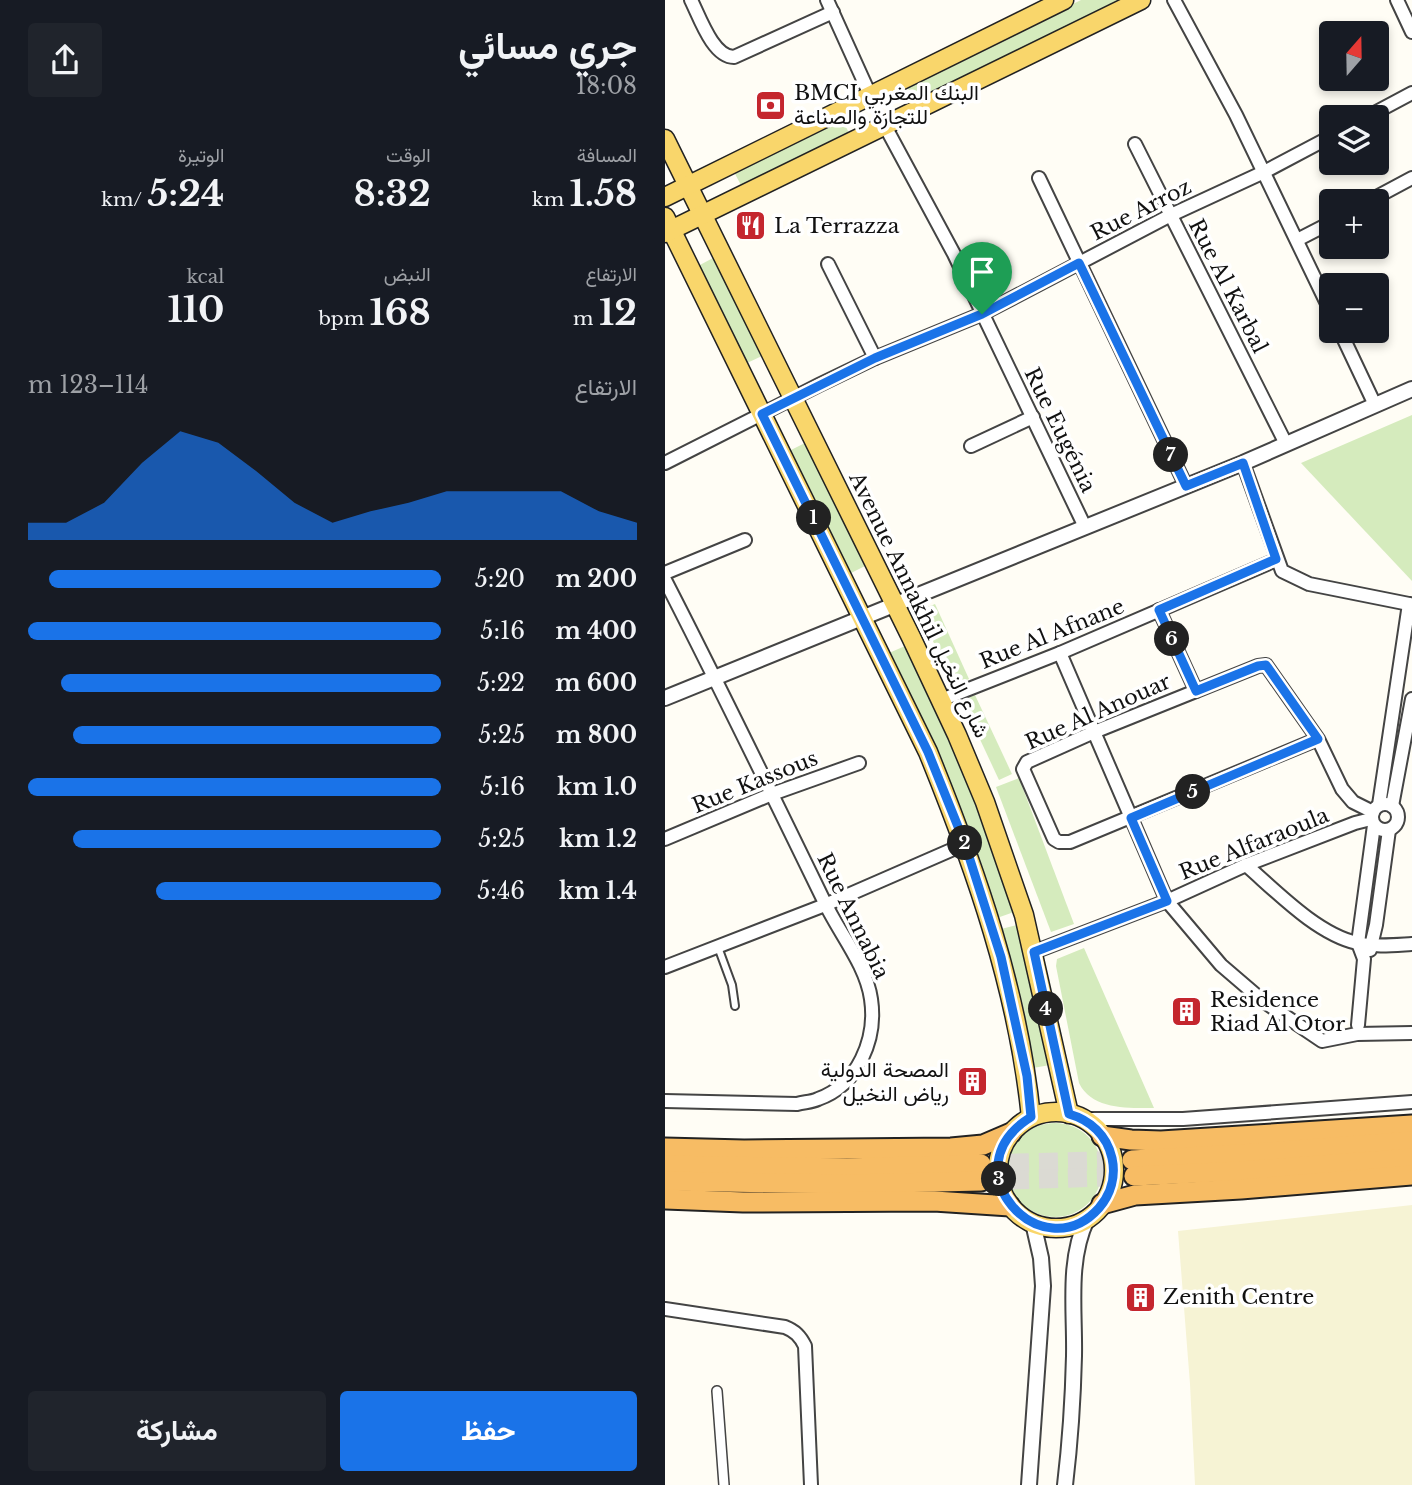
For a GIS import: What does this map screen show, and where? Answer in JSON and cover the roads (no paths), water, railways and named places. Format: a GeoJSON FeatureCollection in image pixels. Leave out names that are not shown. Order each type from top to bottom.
{"type":"FeatureCollection","features":[{"type":"Feature","properties":{"kind":"highway"},"geometry":{"type":"LineString","coordinates":[[1102,1136],[1161,1141],[1412,1125]]}},
{"type":"Feature","properties":{"kind":"highway"},"geometry":{"type":"LineString","coordinates":[[665,1148],[951,1148],[983,1145],[1011,1133]]}},
{"type":"Feature","properties":{"kind":"highway"},"geometry":{"type":"LineString","coordinates":[[1412,1141],[1239,1154],[1133,1168],[1240,1171],[1412,1158]]}},
{"type":"Feature","properties":{"kind":"highway"},"geometry":{"type":"LineString","coordinates":[[665,1165],[981,1172],[847,1184],[665,1181]]}},
{"type":"Feature","properties":{"kind":"highway"},"geometry":{"type":"LineString","coordinates":[[1102,1204],[1135,1195],[1412,1175]]}},
{"type":"Feature","properties":{"kind":"highway"},"geometry":{"type":"LineString","coordinates":[[665,1199],[743,1202],[934,1201],[1010,1206]]}},
{"type":"Feature","properties":{"kind":"main road"},"geometry":{"type":"LineString","coordinates":[[665,197],[1064,0]]}},
{"type":"Feature","properties":{"kind":"main road"},"geometry":{"type":"LineString","coordinates":[[1031,1117],[1027,1076],[1004,970],[965,844],[928,752],[667,226],[702,214],[1141,0]]}},
{"type":"Feature","properties":{"kind":"main road","name":"Avenue Annakhil شارع النخيل"},"geometry":{"type":"LineString","coordinates":[[665,139],[941,700],[989,812],[1024,915],[1075,1116]]}},
{"type":"Feature","properties":{"kind":"main road"},"geometry":{"type":"LineString","coordinates":[[1056,1112],[1075,1116],[1102,1136],[1108,1147],[1114,1170],[1108,1194],[1087,1219],[1066,1227],[1033,1223],[1010,1206],[999,1183],[999,1156],[1011,1133],[1031,1117],[1056,1112]]}},
{"type":"Feature","properties":{"kind":"street"},"geometry":{"type":"LineString","coordinates":[[691,0],[717,50],[728,57],[734,57],[830,6],[870,95]]}},
{"type":"Feature","properties":{"kind":"street"},"geometry":{"type":"LineString","coordinates":[[1174,0],[1319,287]]}},
{"type":"Feature","properties":{"kind":"street"},"geometry":{"type":"LineString","coordinates":[[1398,0],[1412,32]]}},
{"type":"Feature","properties":{"kind":"street"},"geometry":{"type":"LineString","coordinates":[[1389,105],[1412,93]]}},
{"type":"Feature","properties":{"kind":"street","name":"Rue Eugénia"},"geometry":{"type":"LineString","coordinates":[[885,126],[954,254],[1085,527]]}},
{"type":"Feature","properties":{"kind":"street","name":"Rue Arroz"},"geometry":{"type":"LineString","coordinates":[[665,463],[875,358],[982,314],[1171,215],[1319,143]]}},
{"type":"Feature","properties":{"kind":"street","name":"Rue Al Karbal"},"geometry":{"type":"LineString","coordinates":[[1135,144],[1286,444]]}},
{"type":"Feature","properties":{"kind":"street"},"geometry":{"type":"LineString","coordinates":[[1039,178],[1186,486]]}},
{"type":"Feature","properties":{"kind":"street"},"geometry":{"type":"LineString","coordinates":[[1389,190],[1412,178]]}},
{"type":"Feature","properties":{"kind":"street"},"geometry":{"type":"LineString","coordinates":[[1297,240],[1319,229]]}},
{"type":"Feature","properties":{"kind":"street"},"geometry":{"type":"LineString","coordinates":[[828,264],[875,358]]}},
{"type":"Feature","properties":{"kind":"street"},"geometry":{"type":"LineString","coordinates":[[1346,343],[1375,405]]}},
{"type":"Feature","properties":{"kind":"street"},"geometry":{"type":"LineString","coordinates":[[665,698],[1243,463],[1412,390]]}},
{"type":"Feature","properties":{"kind":"street"},"geometry":{"type":"LineString","coordinates":[[971,446],[1033,417]]}},
{"type":"Feature","properties":{"kind":"street"},"geometry":{"type":"LineString","coordinates":[[1243,463],[1282,571],[1308,583],[1411,606],[1358,943],[1364,959]]}},
{"type":"Feature","properties":{"kind":"street"},"geometry":{"type":"LineString","coordinates":[[665,573],[745,540]]}},
{"type":"Feature","properties":{"kind":"street","name":"Rue Al Afnane"},"geometry":{"type":"LineString","coordinates":[[941,700],[1060,653],[1276,559]]}},
{"type":"Feature","properties":{"kind":"street","name":"Rue Annabia"},"geometry":{"type":"LineString","coordinates":[[665,580],[825,905],[867,981],[871,1001],[870,1038],[865,1054],[850,1077],[818,1100],[797,1104],[665,1101]]}},
{"type":"Feature","properties":{"kind":"street"},"geometry":{"type":"LineString","coordinates":[[1159,610],[1196,691]]}},
{"type":"Feature","properties":{"kind":"street"},"geometry":{"type":"LineString","coordinates":[[1060,653],[1167,901],[1221,965],[1263,1001],[1322,1041],[1357,1034],[1412,1033]]}},
{"type":"Feature","properties":{"kind":"street","name":"Rue Al Anouar"},"geometry":{"type":"LineString","coordinates":[[1131,818],[1070,842],[1059,842],[1054,839],[1023,769],[1027,762],[1094,732],[1258,666],[1269,667]]}},
{"type":"Feature","properties":{"kind":"street","name":"Rue Alfaraoula"},"geometry":{"type":"LineString","coordinates":[[1269,667],[1318,739],[1342,789],[1353,802],[1378,813]]}},
{"type":"Feature","properties":{"kind":"street"},"geometry":{"type":"LineString","coordinates":[[1412,699],[1378,813],[1381,830],[1412,822]]}},
{"type":"Feature","properties":{"kind":"street"},"geometry":{"type":"LineString","coordinates":[[1131,818],[1318,739]]}},
{"type":"Feature","properties":{"kind":"street","name":"Rue Kassous"},"geometry":{"type":"LineString","coordinates":[[665,839],[772,794],[859,762]]}},
{"type":"Feature","properties":{"kind":"street"},"geometry":{"type":"LineString","coordinates":[[1358,1025],[1364,959],[1372,945],[1393,825],[1398,814],[1378,813]]}},
{"type":"Feature","properties":{"kind":"street","name":"Rue Alfaraoula"},"geometry":{"type":"LineString","coordinates":[[1034,952],[1167,901],[1246,865],[1378,813]]}},
{"type":"Feature","properties":{"kind":"street"},"geometry":{"type":"LineString","coordinates":[[665,967],[825,905],[965,844]]}},
{"type":"Feature","properties":{"kind":"street"},"geometry":{"type":"LineString","coordinates":[[1246,865],[1325,929],[1358,943],[1412,944]]}},
{"type":"Feature","properties":{"kind":"street"},"geometry":{"type":"LineString","coordinates":[[1075,1116],[1183,1119],[1412,1102]]}},
{"type":"Feature","properties":{"kind":"street"},"geometry":{"type":"LineString","coordinates":[[1065,1485],[1074,1366],[1075,1254],[1080,1232],[1087,1219]]}},
{"type":"Feature","properties":{"kind":"street"},"geometry":{"type":"LineString","coordinates":[[1028,1485],[1043,1286],[1041,1258],[1033,1223]]}},
{"type":"Feature","properties":{"kind":"street"},"geometry":{"type":"LineString","coordinates":[[665,1309],[785,1327],[800,1337],[805,1346],[810,1485]]}},
{"type":"Feature","properties":{"kind":"street"},"geometry":{"type":"LineString","coordinates":[[717,1391],[723,1485]]}},
{"type":"Feature","properties":{"kind":"lane"},"geometry":{"type":"LineString","coordinates":[[718,947],[732,985],[735,1006]]}},
{"type":"Feature","properties":{"kind":"tunnel"},"geometry":{"type":"LineString","coordinates":[[981,1164],[1132,1160]]}},
{"type":"Feature","properties":{"kind":"tunnel"},"geometry":{"type":"LineString","coordinates":[[981,1181],[1134,1176]]}},
{"type":"Feature","properties":{"kind":"place","name":"BMCI البنك المغربي للتجارة والصناعة"},"geometry":{"type":"Point","coordinates":[771,105]}},
{"type":"Feature","properties":{"kind":"place","name":"La Terrazza"},"geometry":{"type":"Point","coordinates":[751,226]}},
{"type":"Feature","properties":{"kind":"place","name":"Residence Riad Al Otor"},"geometry":{"type":"Point","coordinates":[1187,1012]}},
{"type":"Feature","properties":{"kind":"place","name":"المصحة الدولية رياض النخيل"},"geometry":{"type":"Point","coordinates":[972,1082]}},
{"type":"Feature","properties":{"kind":"place","name":"Zenith Centre"},"geometry":{"type":"Point","coordinates":[1140,1297]}}]}
